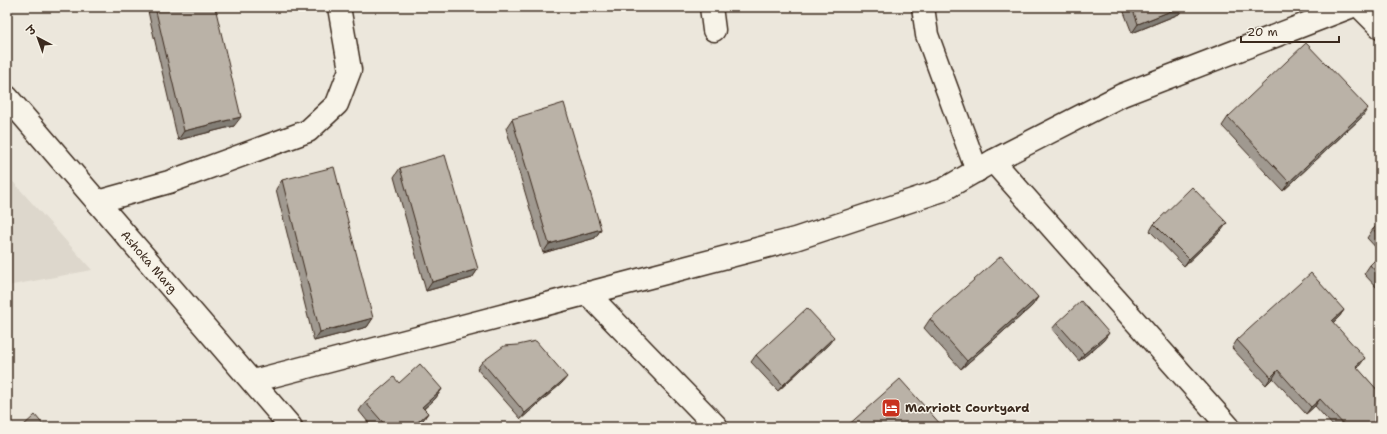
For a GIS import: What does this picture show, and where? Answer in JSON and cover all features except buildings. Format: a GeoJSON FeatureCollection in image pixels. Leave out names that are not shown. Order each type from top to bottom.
{"type":"FeatureCollection","features":[{"type":"Feature","properties":{"kind":"street"},"geometry":{"type":"LineString","coordinates":[[97,202],[169,182],[308,131],[337,104],[350,70],[339,7]]}},
{"type":"Feature","properties":{"kind":"street"},"geometry":{"type":"LineString","coordinates":[[710,7],[714,30]]}},
{"type":"Feature","properties":{"kind":"street"},"geometry":{"type":"LineString","coordinates":[[923,7],[927,34],[985,166],[1229,427]]}},
{"type":"Feature","properties":{"kind":"street"},"geometry":{"type":"LineString","coordinates":[[253,381],[795,239],[943,190],[985,166],[1122,95],[1350,7]]}},
{"type":"Feature","properties":{"kind":"street"},"geometry":{"type":"LineString","coordinates":[[1360,7],[1380,27]]}},
{"type":"Feature","properties":{"kind":"street","name":"Ashoka Marg"},"geometry":{"type":"LineString","coordinates":[[7,97],[253,381],[291,427]]}},
{"type":"Feature","properties":{"kind":"street"},"geometry":{"type":"LineString","coordinates":[[587,293],[717,427]]}},
{"type":"Feature","properties":{"kind":"shaded area"},"geometry":{"type":"Polygon","coordinates":[[[7,175],[92,270],[7,286],[7,175]]]}},
{"type":"Feature","properties":{"kind":"place","name":"Marriott Courtyard"},"geometry":{"type":"Point","coordinates":[891,408]}}]}
